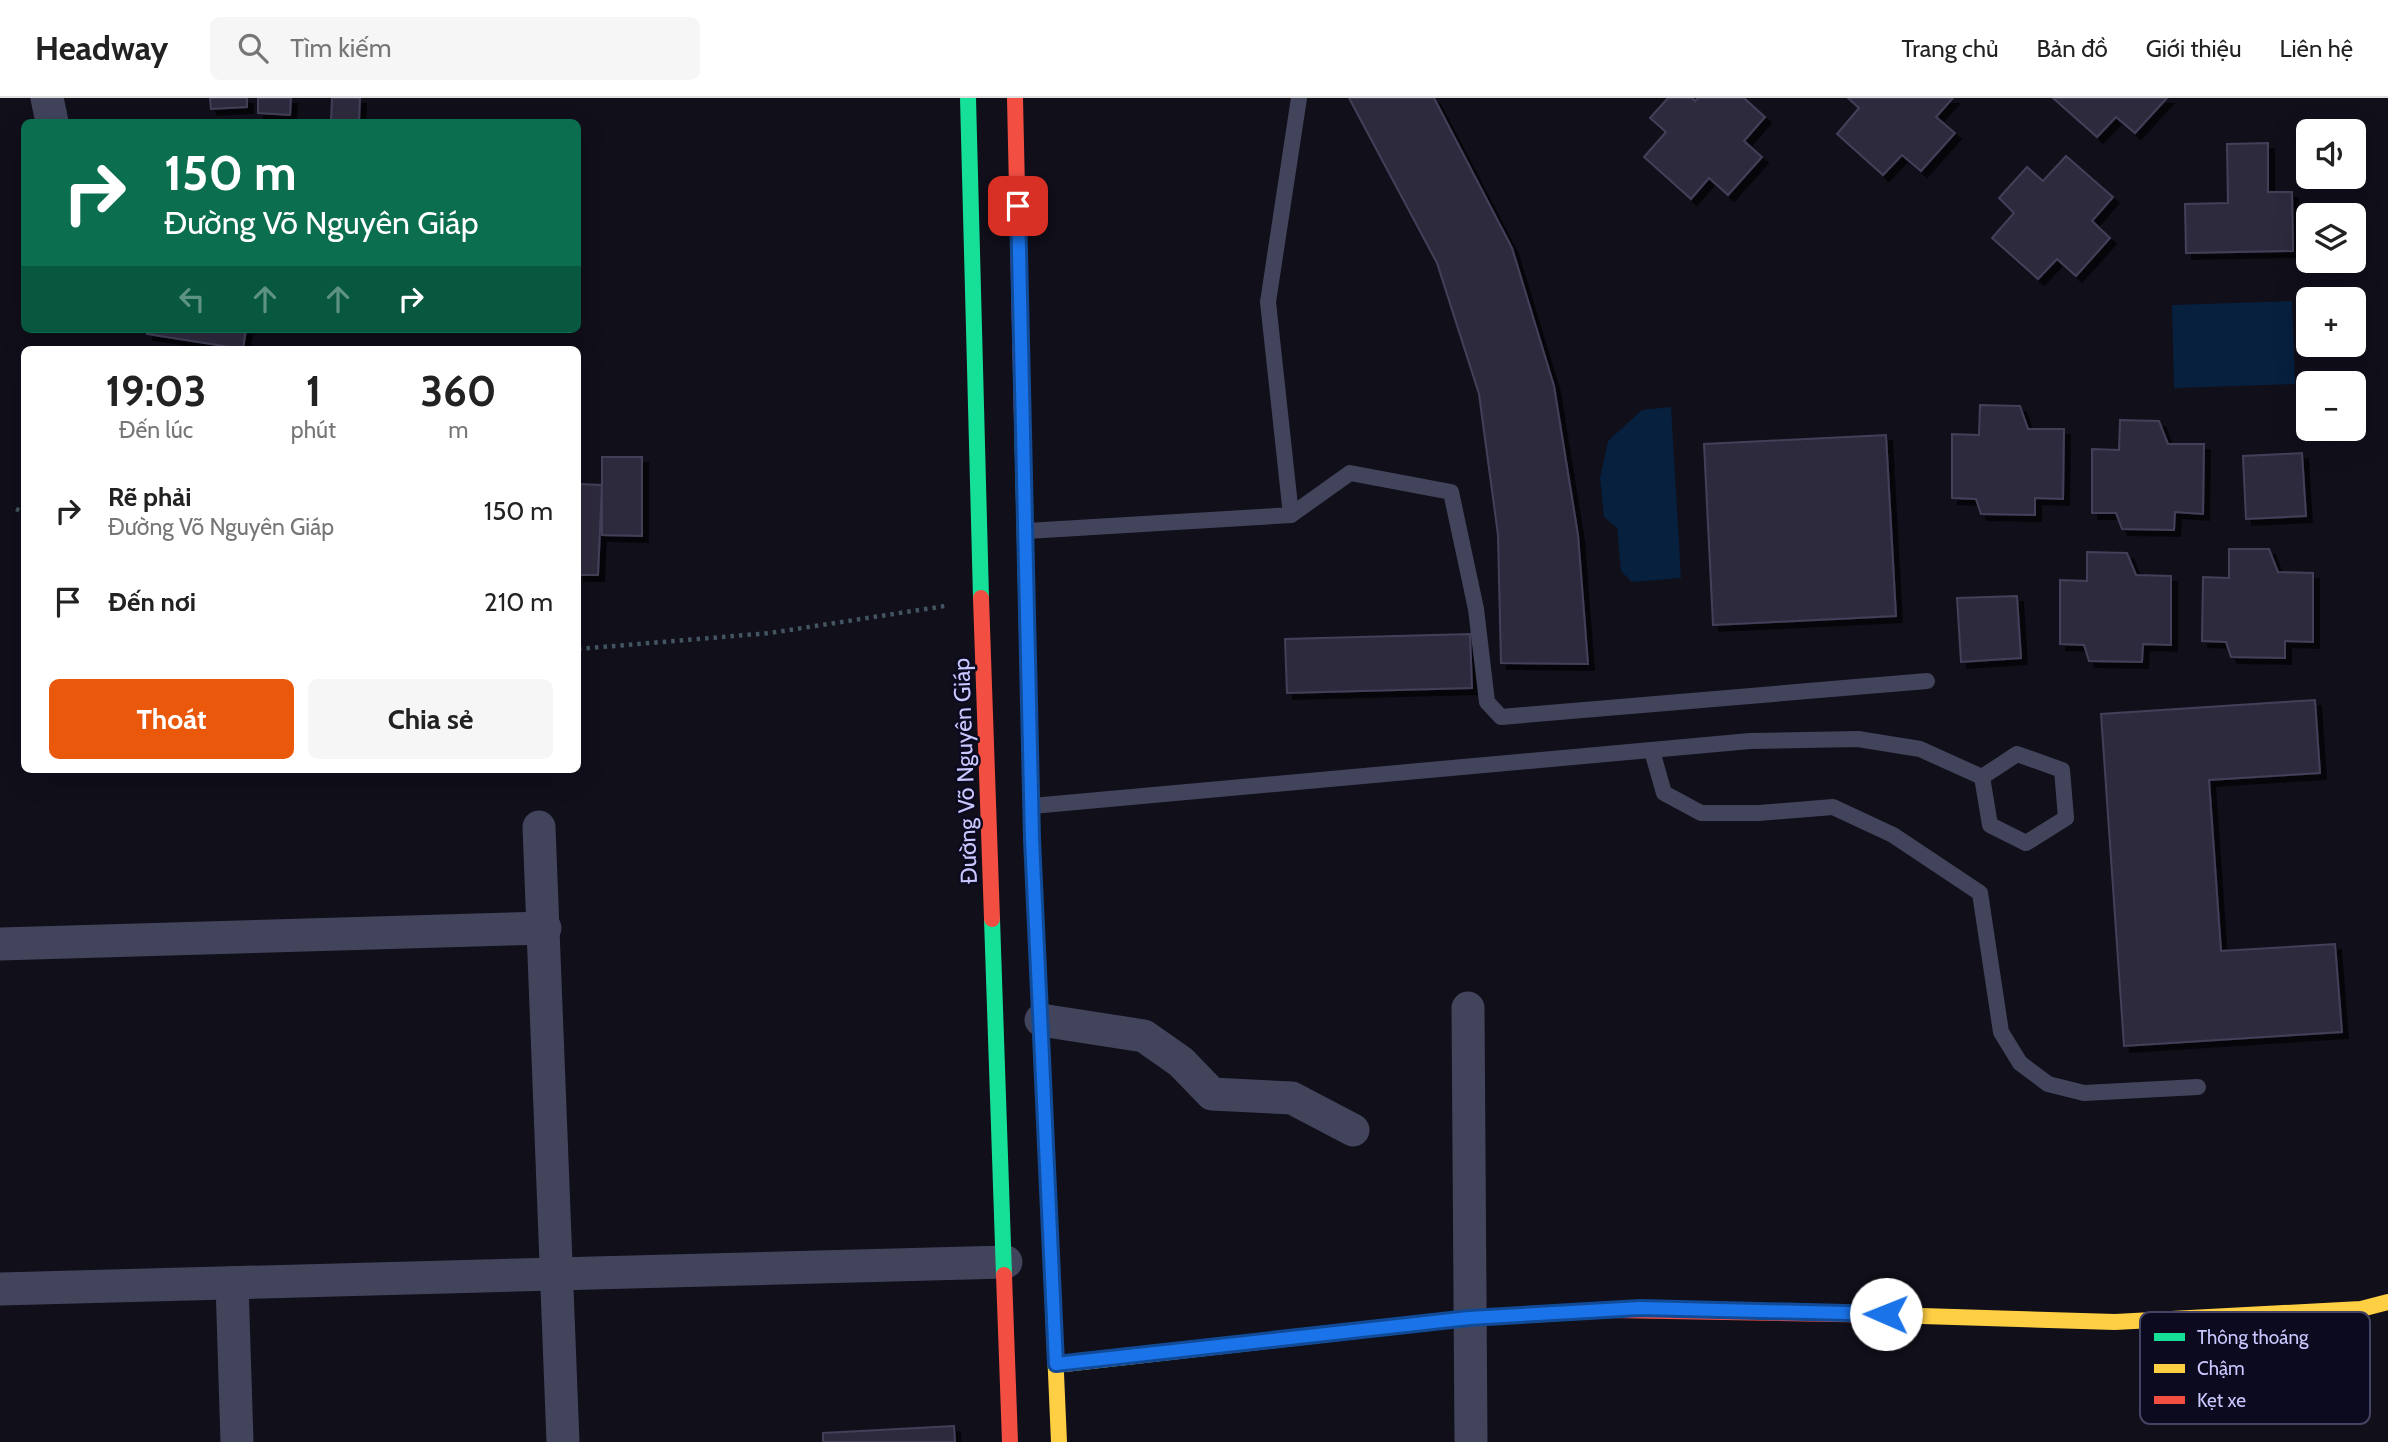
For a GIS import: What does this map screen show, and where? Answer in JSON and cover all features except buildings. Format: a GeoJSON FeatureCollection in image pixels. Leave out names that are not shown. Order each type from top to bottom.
{"type":"FeatureCollection","features":[{"type":"Feature","properties":{"kind":"main road","name":"Đường Võ Nguyên Giáp"},"geometry":{"type":"LineString","coordinates":[[968,98],[993,600],[1010,1442]]}},
{"type":"Feature","properties":{"kind":"main road"},"geometry":{"type":"LineString","coordinates":[[1015,98],[1032,806],[1059,1442]]}},
{"type":"Feature","properties":{"kind":"main road"},"geometry":{"type":"LineString","coordinates":[[993,600],[1029,600]]}},
{"type":"Feature","properties":{"kind":"main road"},"geometry":{"type":"LineString","coordinates":[[2304,1312],[2361,1309],[2388,1302]]}},
{"type":"Feature","properties":{"kind":"main road"},"geometry":{"type":"LineString","coordinates":[[1056,1364],[1469,1318],[1640,1308],[2140,1321]]}},
{"type":"Feature","properties":{"kind":"street"},"geometry":{"type":"LineString","coordinates":[[47,98],[51,119]]}},
{"type":"Feature","properties":{"kind":"street"},"geometry":{"type":"LineString","coordinates":[[539,827],[559,1274],[563,1442]]}},
{"type":"Feature","properties":{"kind":"street"},"geometry":{"type":"LineString","coordinates":[[0,944],[545,928]]}},
{"type":"Feature","properties":{"kind":"street"},"geometry":{"type":"LineString","coordinates":[[1468,1008],[1471,1442]]}},
{"type":"Feature","properties":{"kind":"street"},"geometry":{"type":"LineString","coordinates":[[1041,1020],[1144,1036],[1181,1062],[1212,1094],[1292,1098],[1353,1130]]}},
{"type":"Feature","properties":{"kind":"street"},"geometry":{"type":"LineString","coordinates":[[0,1289],[1006,1262]]}},
{"type":"Feature","properties":{"kind":"street"},"geometry":{"type":"LineString","coordinates":[[232,1283],[237,1442]]}},
{"type":"Feature","properties":{"kind":"lane"},"geometry":{"type":"LineString","coordinates":[[1291,515],[1268,302],[1299,98]]}},
{"type":"Feature","properties":{"kind":"lane"},"geometry":{"type":"LineString","coordinates":[[1027,531],[1291,515],[1350,473],[1451,492],[1476,609],[1487,702],[1501,717],[1927,681]]}},
{"type":"Feature","properties":{"kind":"lane"},"geometry":{"type":"LineString","coordinates":[[1032,806],[1750,741],[1858,739],[1920,748],[1982,776]]}},
{"type":"Feature","properties":{"kind":"lane"},"geometry":{"type":"LineString","coordinates":[[1653,751],[1664,793],[1701,813],[1759,813],[1833,807],[1893,835],[1980,893],[2001,1032],[2020,1063],[2048,1084],[2084,1093],[2198,1087]]}},
{"type":"Feature","properties":{"kind":"lane"},"geometry":{"type":"LineString","coordinates":[[2017,754],[2062,770],[2066,818],[2026,843],[1990,825],[1982,776],[2017,754]]}},
{"type":"Feature","properties":{"kind":"path"},"geometry":{"type":"LineString","coordinates":[[16,509],[21,511]]}},
{"type":"Feature","properties":{"kind":"path"},"geometry":{"type":"LineString","coordinates":[[581,649],[770,633],[993,600]]}},
{"type":"Feature","properties":{"kind":"water"},"geometry":{"type":"Polygon","coordinates":[[[2292,301],[2295,384],[2174,388],[2172,305],[2292,301]]]}},
{"type":"Feature","properties":{"kind":"water"},"geometry":{"type":"Polygon","coordinates":[[[1671,407],[1681,578],[1632,582],[1621,571],[1617,528],[1604,517],[1600,478],[1608,441],[1642,410],[1671,407]]]}},
{"type":"Feature","properties":{"kind":"traffic: fast"},"geometry":{"type":"LineString","coordinates":[[968,98],[981,598]]}},
{"type":"Feature","properties":{"kind":"traffic: fast"},"geometry":{"type":"LineString","coordinates":[[1022,419],[1032,839],[1046,1144]]}},
{"type":"Feature","properties":{"kind":"traffic: fast"},"geometry":{"type":"LineString","coordinates":[[992,919],[1004,1275]]}},
{"type":"Feature","properties":{"kind":"traffic: slow"},"geometry":{"type":"LineString","coordinates":[[1046,1144],[1059,1442]]}},
{"type":"Feature","properties":{"kind":"traffic: slow"},"geometry":{"type":"LineString","coordinates":[[2304,1312],[2361,1309],[2388,1302]]}},
{"type":"Feature","properties":{"kind":"traffic: slow"},"geometry":{"type":"LineString","coordinates":[[1056,1365],[1469,1318],[1610,1310]]}},
{"type":"Feature","properties":{"kind":"traffic: slow"},"geometry":{"type":"LineString","coordinates":[[1890,1315],[2140,1321]]}},
{"type":"Feature","properties":{"kind":"traffic: jam"},"geometry":{"type":"LineString","coordinates":[[1015,98],[1022,419]]}},
{"type":"Feature","properties":{"kind":"traffic: jam"},"geometry":{"type":"LineString","coordinates":[[981,598],[992,919]]}},
{"type":"Feature","properties":{"kind":"traffic: jam"},"geometry":{"type":"LineString","coordinates":[[1004,1275],[1010,1442]]}},
{"type":"Feature","properties":{"kind":"traffic: jam"},"geometry":{"type":"LineString","coordinates":[[1610,1310],[1890,1315]]}},
{"type":"Feature","properties":{"kind":"route"},"geometry":{"type":"LineString","coordinates":[[1018,206],[1029,600],[1032,839],[1056,1364],[1469,1318],[1640,1308],[1886,1314]]}}]}
